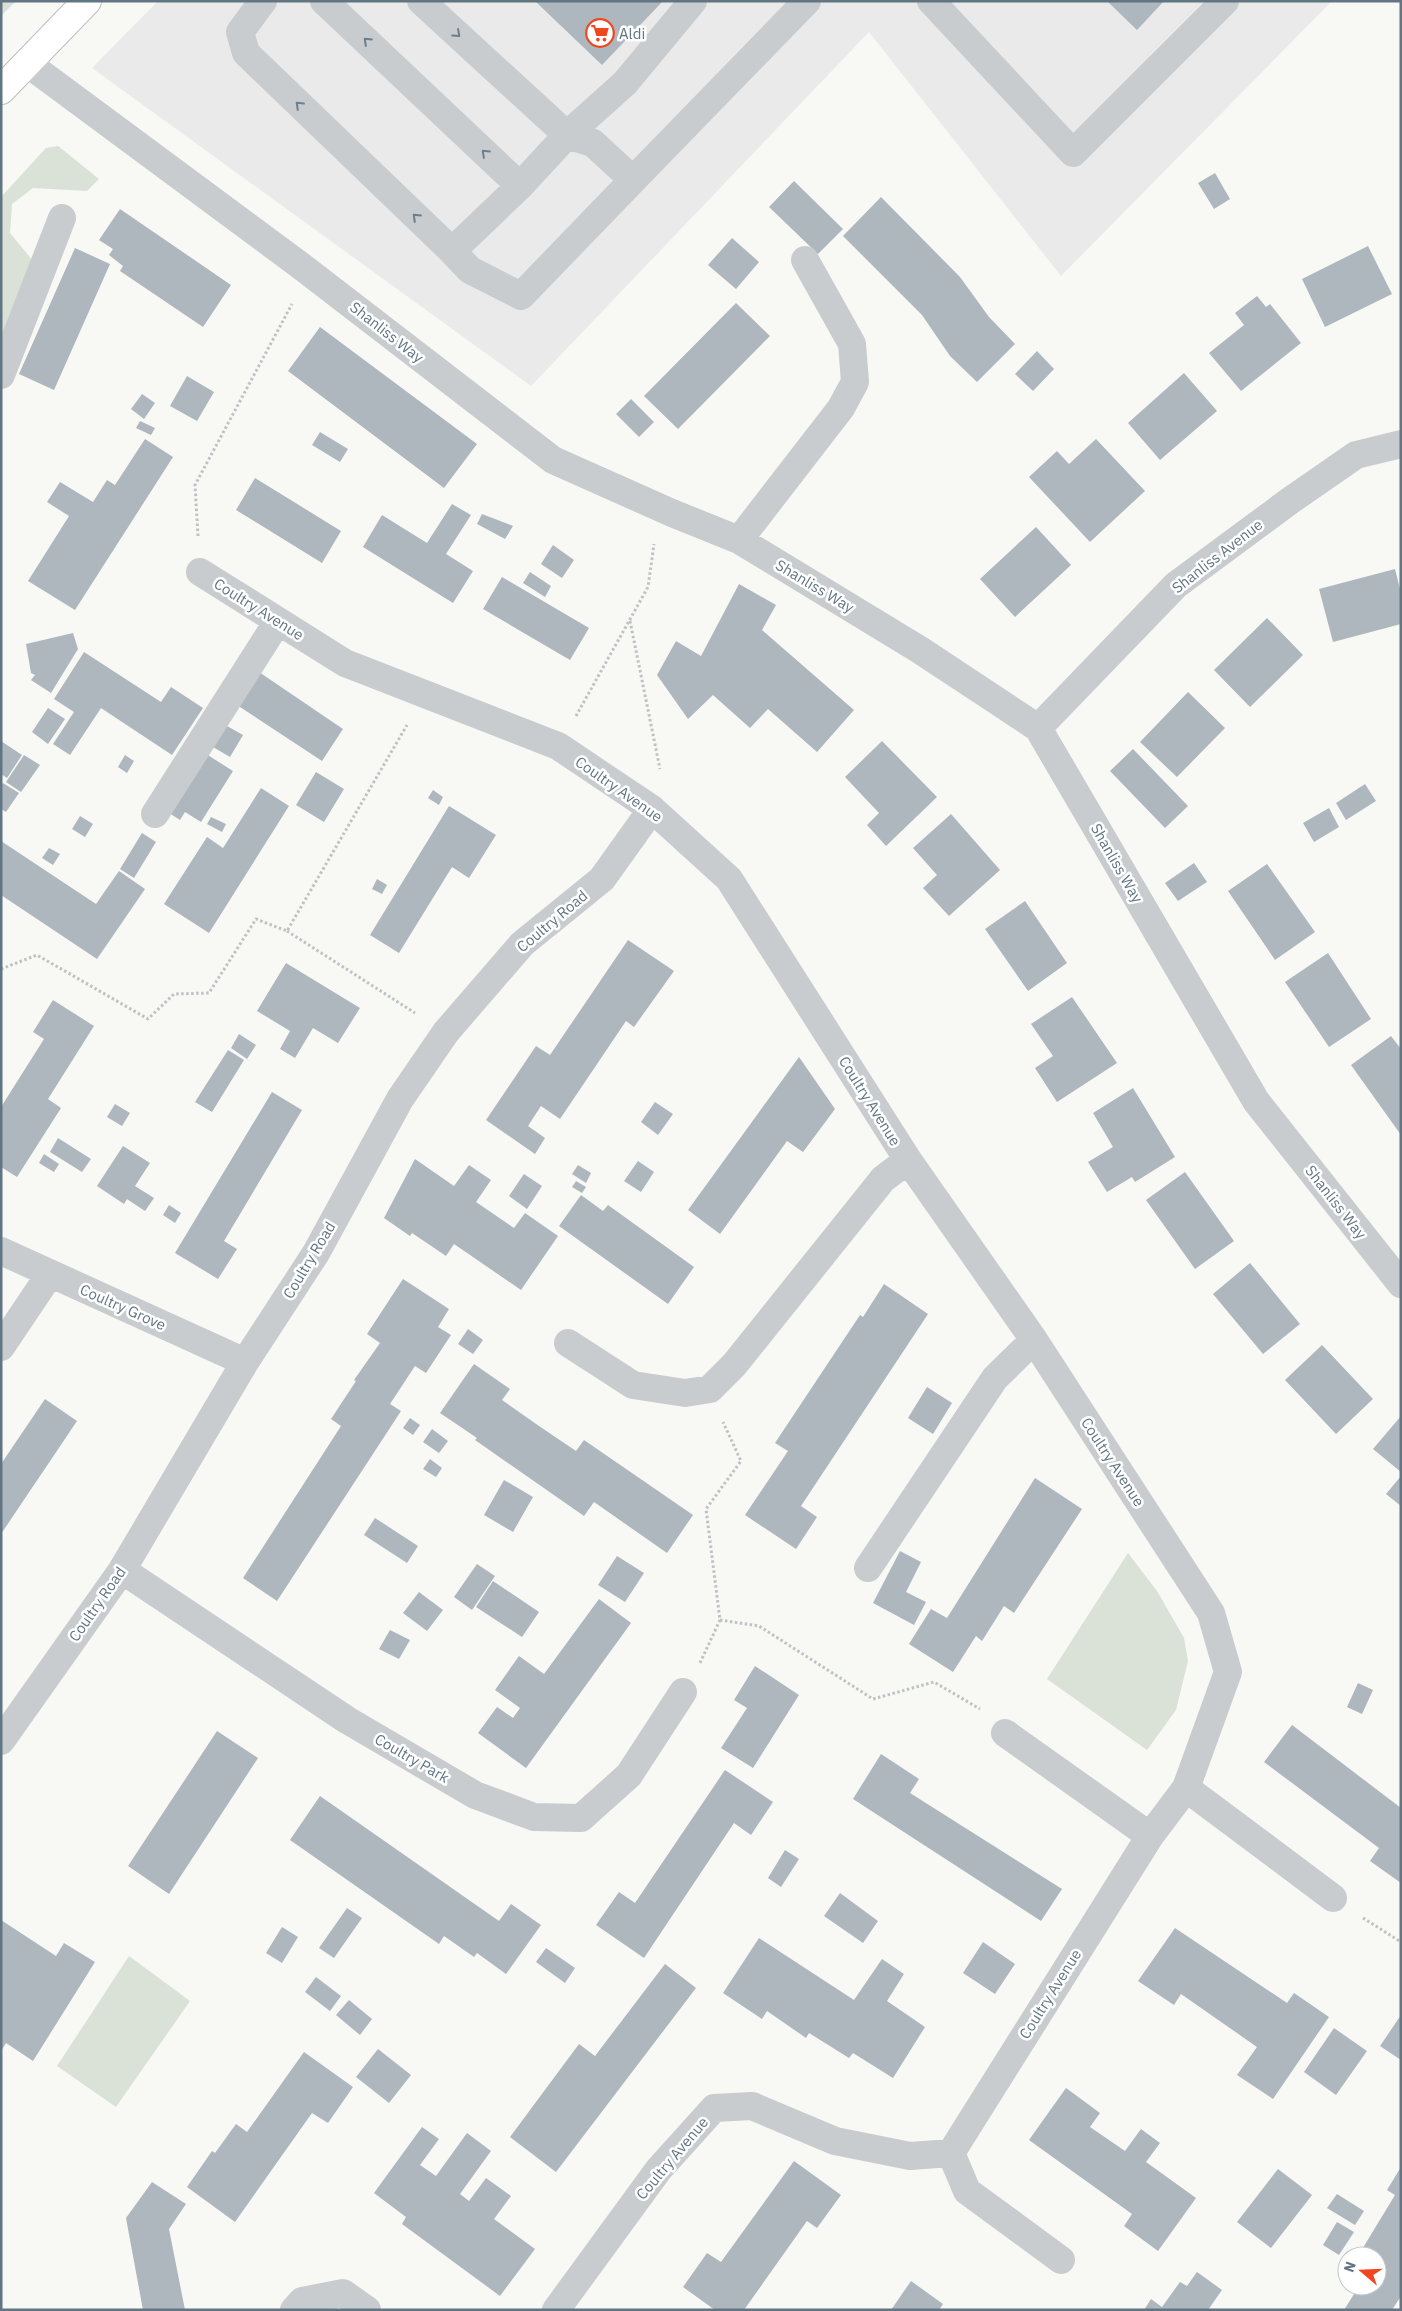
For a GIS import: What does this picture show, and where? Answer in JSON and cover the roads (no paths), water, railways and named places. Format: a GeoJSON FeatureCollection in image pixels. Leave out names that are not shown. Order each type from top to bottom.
{"type":"FeatureCollection","features":[{"type":"Feature","properties":{"kind":"main road"},"geometry":{"type":"LineString","coordinates":[[1,90],[87,1]]}},
{"type":"Feature","properties":{"kind":"street"},"geometry":{"type":"LineString","coordinates":[[264,1],[240,32],[246,53],[470,270],[521,296],[808,1]]}},
{"type":"Feature","properties":{"kind":"street"},"geometry":{"type":"LineString","coordinates":[[324,1],[520,186]]}},
{"type":"Feature","properties":{"kind":"street"},"geometry":{"type":"LineString","coordinates":[[421,1],[567,135],[593,143],[633,180]]}},
{"type":"Feature","properties":{"kind":"street"},"geometry":{"type":"LineString","coordinates":[[452,251],[520,186],[567,135],[625,83],[693,1]]}},
{"type":"Feature","properties":{"kind":"street"},"geometry":{"type":"LineString","coordinates":[[931,1],[1073,153],[1225,1]]}},
{"type":"Feature","properties":{"kind":"street","name":"Shanliss Way"},"geometry":{"type":"LineString","coordinates":[[27,63],[301,266],[553,460],[672,514],[739,540],[920,650],[1038,728],[1256,1101],[1401,1284]]}},
{"type":"Feature","properties":{"kind":"street"},"geometry":{"type":"LineString","coordinates":[[1,375],[62,218]]}},
{"type":"Feature","properties":{"kind":"street"},"geometry":{"type":"LineString","coordinates":[[739,540],[841,408],[855,382],[852,344],[805,260]]}},
{"type":"Feature","properties":{"kind":"street","name":"Shanliss Avenue"},"geometry":{"type":"LineString","coordinates":[[1038,728],[1176,585],[1291,500],[1356,455],[1401,444]]}},
{"type":"Feature","properties":{"kind":"street","name":"Coultry Avenue"},"geometry":{"type":"LineString","coordinates":[[200,572],[345,663],[558,746],[652,808],[729,879],[908,1160],[1034,1340],[1212,1613],[1228,1672],[1186,1788],[1150,1836],[951,2153],[910,2156],[835,2141],[752,2106],[714,2108],[659,2169],[556,2310]]}},
{"type":"Feature","properties":{"kind":"street"},"geometry":{"type":"LineString","coordinates":[[155,814],[278,621]]}},
{"type":"Feature","properties":{"kind":"street","name":"Coultry Road"},"geometry":{"type":"LineString","coordinates":[[1,1741],[122,1570],[244,1362],[316,1253],[400,1100],[446,1032],[522,944],[602,879],[652,808]]}},
{"type":"Feature","properties":{"kind":"street","name":"Coultry Avenue"},"geometry":{"type":"LineString","coordinates":[[568,1343],[633,1385],[685,1393],[710,1389],[734,1365],[883,1179],[908,1160]]}},
{"type":"Feature","properties":{"kind":"street","name":"Coultry Grove"},"geometry":{"type":"LineString","coordinates":[[1,1251],[244,1362]]}},
{"type":"Feature","properties":{"kind":"street"},"geometry":{"type":"LineString","coordinates":[[1,1347],[50,1274]]}},
{"type":"Feature","properties":{"kind":"street"},"geometry":{"type":"LineString","coordinates":[[868,1568],[995,1378],[1034,1340]]}},
{"type":"Feature","properties":{"kind":"street","name":"Coultry Park"},"geometry":{"type":"LineString","coordinates":[[122,1570],[347,1720],[474,1795],[534,1816],[581,1818],[629,1776],[683,1692]]}},
{"type":"Feature","properties":{"kind":"street"},"geometry":{"type":"LineString","coordinates":[[1005,1733],[1150,1836]]}},
{"type":"Feature","properties":{"kind":"street"},"geometry":{"type":"LineString","coordinates":[[1186,1788],[1333,1898]]}},
{"type":"Feature","properties":{"kind":"street"},"geometry":{"type":"LineString","coordinates":[[951,2153],[967,2191],[1061,2260]]}},
{"type":"Feature","properties":{"kind":"street"},"geometry":{"type":"LineString","coordinates":[[294,2310],[302,2302],[343,2293],[367,2310]]}},
{"type":"Feature","properties":{"kind":"place","name":"Aldi"},"geometry":{"type":"Point","coordinates":[600,33]}}]}
